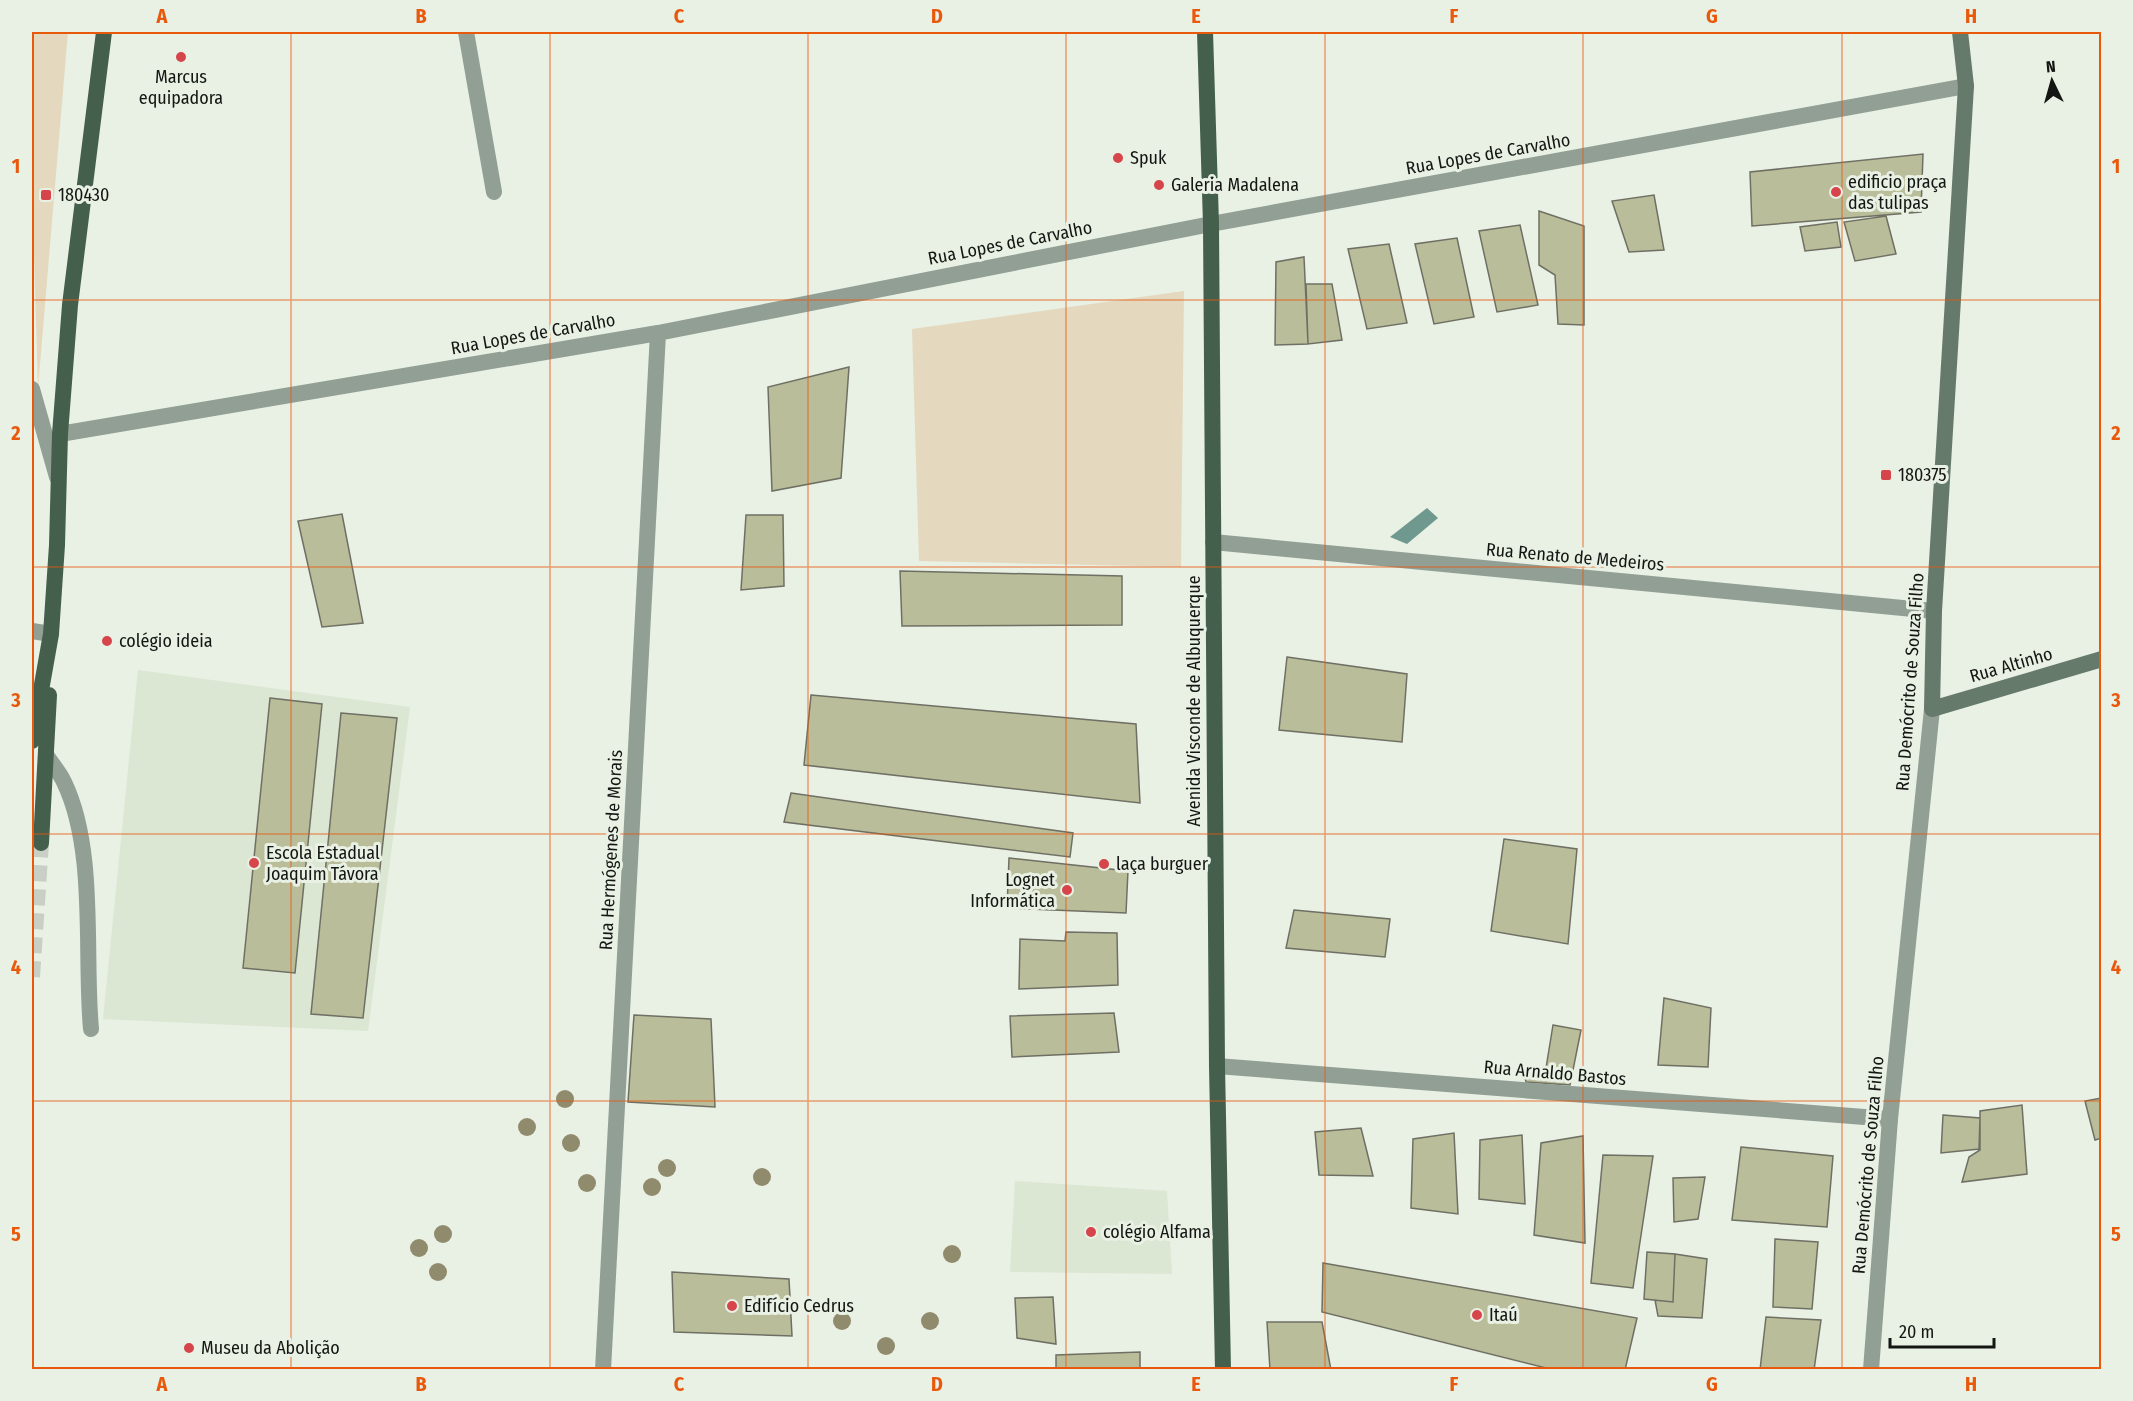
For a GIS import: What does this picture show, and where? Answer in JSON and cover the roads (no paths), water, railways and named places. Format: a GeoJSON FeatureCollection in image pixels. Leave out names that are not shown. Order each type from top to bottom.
{"type":"FeatureCollection","features":[{"type":"Feature","properties":{"kind":"main road"},"geometry":{"type":"LineString","coordinates":[[41,843],[57,545],[60,434],[70,305],[104,32]]}},
{"type":"Feature","properties":{"kind":"main road","name":"Avenida Visconde de Albuquerque"},"geometry":{"type":"LineString","coordinates":[[1205,32],[1211,224],[1217,1066],[1223,1370]]}},
{"type":"Feature","properties":{"kind":"main road","name":"Rua Demócrito de Souza Filho"},"geometry":{"type":"LineString","coordinates":[[1932,709],[1934,611],[1966,86],[1959,32]]}},
{"type":"Feature","properties":{"kind":"main road"},"geometry":{"type":"LineString","coordinates":[[32,741],[51,634]]}},
{"type":"Feature","properties":{"kind":"main road","name":"Rua Altinho"},"geometry":{"type":"LineString","coordinates":[[1932,709],[2102,659]]}},
{"type":"Feature","properties":{"kind":"street"},"geometry":{"type":"LineString","coordinates":[[466,32],[494,192]]}},
{"type":"Feature","properties":{"kind":"street","name":"Rua Lopes de Carvalho"},"geometry":{"type":"LineString","coordinates":[[60,434],[658,333],[1211,224],[1966,86]]}},
{"type":"Feature","properties":{"kind":"street","name":"Rua Hermógenes de Morais"},"geometry":{"type":"LineString","coordinates":[[603,1370],[658,333]]}},
{"type":"Feature","properties":{"kind":"street"},"geometry":{"type":"LineString","coordinates":[[32,389],[58,482]]}},
{"type":"Feature","properties":{"kind":"street","name":"Rua Renato de Medeiros"},"geometry":{"type":"LineString","coordinates":[[1213,542],[1934,611]]}},
{"type":"Feature","properties":{"kind":"street"},"geometry":{"type":"LineString","coordinates":[[32,631],[51,634]]}},
{"type":"Feature","properties":{"kind":"street","name":"Rua Demócrito de Souza Filho"},"geometry":{"type":"LineString","coordinates":[[1871,1370],[1890,1119],[1932,709]]}},
{"type":"Feature","properties":{"kind":"street"},"geometry":{"type":"LineString","coordinates":[[46,755],[64,782],[79,823],[84,860],[91,1029]]}},
{"type":"Feature","properties":{"kind":"street","name":"Rua Arnaldo Bastos"},"geometry":{"type":"LineString","coordinates":[[1217,1066],[1890,1119]]}},
{"type":"Feature","properties":{"kind":"water"},"geometry":{"type":"Polygon","coordinates":[[[1427,508],[1438,518],[1407,544],[1390,537],[1427,508]]]}},
{"type":"Feature","properties":{"kind":"tunnel"},"geometry":{"type":"LineString","coordinates":[[32,977],[41,843]]}},
{"type":"Feature","properties":{"kind":"place","name":"Marcus equipadora"},"geometry":{"type":"Point","coordinates":[181,57]}},
{"type":"Feature","properties":{"kind":"place","name":"Spuk"},"geometry":{"type":"Point","coordinates":[1118,158]}},
{"type":"Feature","properties":{"kind":"place","name":"Galeria Madalena"},"geometry":{"type":"Point","coordinates":[1159,185]}},
{"type":"Feature","properties":{"kind":"place","name":"edificio praça das tulipas"},"geometry":{"type":"Point","coordinates":[1836,192]}},
{"type":"Feature","properties":{"kind":"place","name":"180430"},"geometry":{"type":"Point","coordinates":[46,195]}},
{"type":"Feature","properties":{"kind":"place","name":"180375"},"geometry":{"type":"Point","coordinates":[1886,475]}},
{"type":"Feature","properties":{"kind":"place","name":"colégio ideia"},"geometry":{"type":"Point","coordinates":[107,641]}},
{"type":"Feature","properties":{"kind":"place","name":"Escola Estadual Joaquim Távora"},"geometry":{"type":"Point","coordinates":[254,863]}},
{"type":"Feature","properties":{"kind":"place","name":"laça burguer"},"geometry":{"type":"Point","coordinates":[1104,864]}},
{"type":"Feature","properties":{"kind":"place","name":"Lognet Informática"},"geometry":{"type":"Point","coordinates":[1067,890]}},
{"type":"Feature","properties":{"kind":"place","name":"colégio Alfama"},"geometry":{"type":"Point","coordinates":[1091,1232]}},
{"type":"Feature","properties":{"kind":"place","name":"Edifício Cedrus"},"geometry":{"type":"Point","coordinates":[732,1306]}},
{"type":"Feature","properties":{"kind":"place","name":"Itaú"},"geometry":{"type":"Point","coordinates":[1477,1315]}},
{"type":"Feature","properties":{"kind":"place","name":"Museu da Abolição"},"geometry":{"type":"Point","coordinates":[189,1348]}}]}
